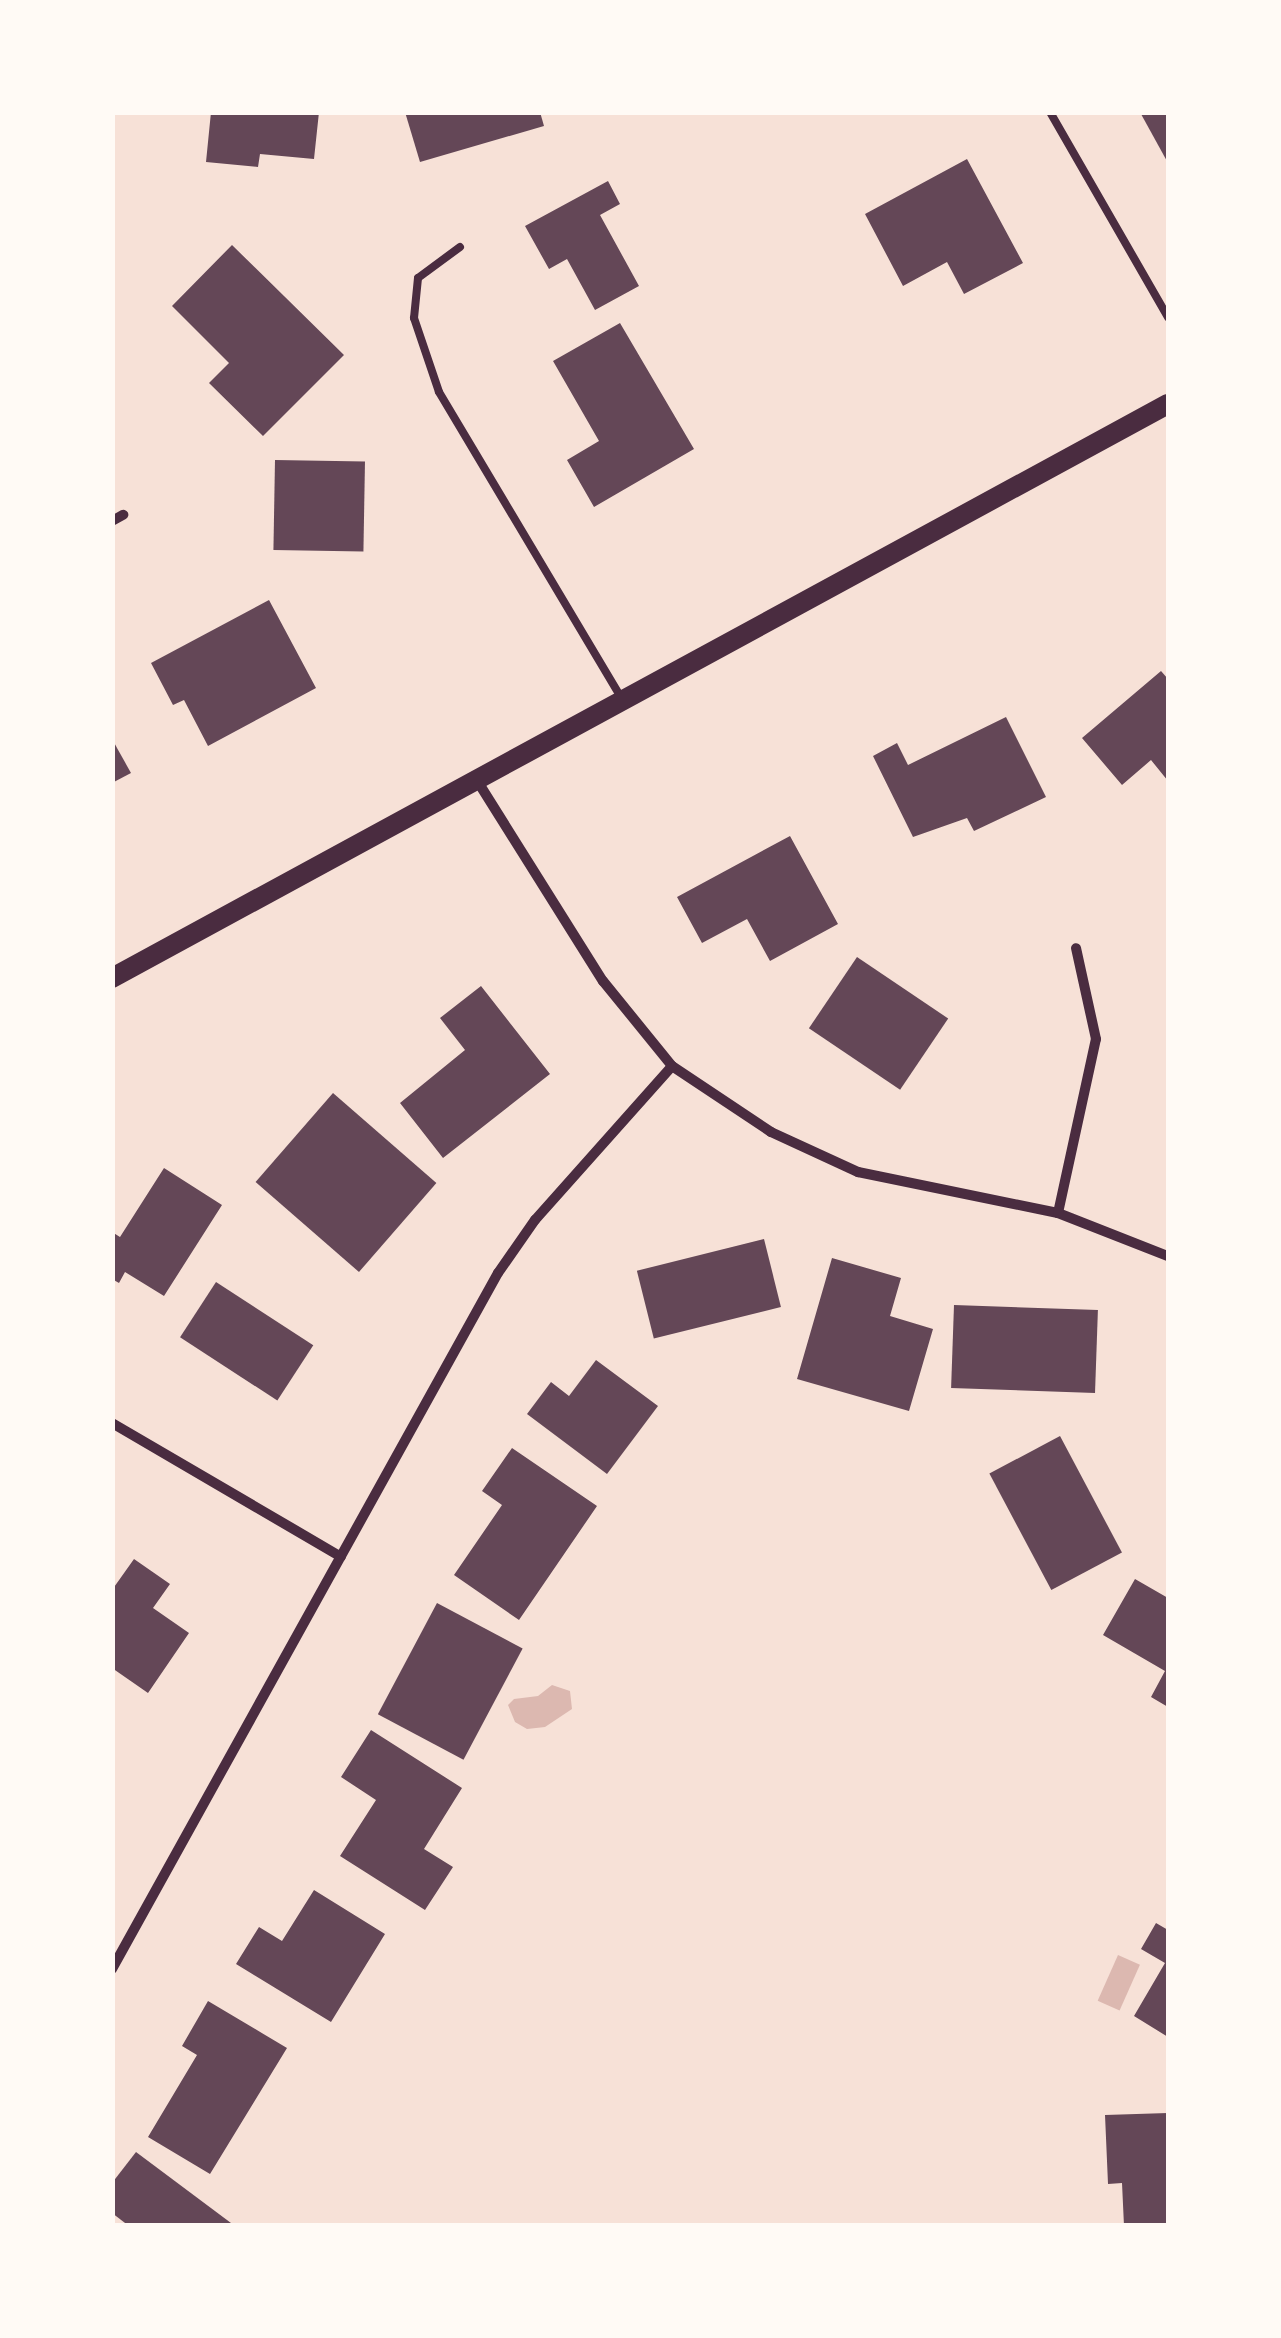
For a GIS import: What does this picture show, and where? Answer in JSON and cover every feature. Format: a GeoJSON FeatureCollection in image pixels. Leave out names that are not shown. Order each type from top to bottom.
{"type":"FeatureCollection","features":[{"type":"Feature","properties":{"kind":"main road"},"geometry":{"type":"LineString","coordinates":[[112,978],[1168,404]]}},
{"type":"Feature","properties":{"kind":"street"},"geometry":{"type":"LineString","coordinates":[[478,782],[603,981],[672,1066],[771,1132],[858,1172],[1058,1213],[1168,1256]]}},
{"type":"Feature","properties":{"kind":"street"},"geometry":{"type":"LineString","coordinates":[[1058,1213],[1096,1040],[1076,948]]}},
{"type":"Feature","properties":{"kind":"street"},"geometry":{"type":"LineString","coordinates":[[112,1969],[498,1273],[535,1220],[672,1066]]}},
{"type":"Feature","properties":{"kind":"street"},"geometry":{"type":"LineString","coordinates":[[112,1423],[341,1557]]}},
{"type":"Feature","properties":{"kind":"lane"},"geometry":{"type":"LineString","coordinates":[[1050,112],[1168,317]]}},
{"type":"Feature","properties":{"kind":"lane"},"geometry":{"type":"LineString","coordinates":[[460,247],[418,278],[414,318],[440,392],[624,702]]}},
{"type":"Feature","properties":{"kind":"shaded area"},"geometry":{"type":"Polygon","coordinates":[[[552,1685],[570,1691],[572,1709],[545,1727],[527,1729],[515,1722],[508,1705],[514,1699],[538,1696],[552,1685]]]}},
{"type":"Feature","properties":{"kind":"shaded area"},"geometry":{"type":"Polygon","coordinates":[[[1118,1955],[1140,1965],[1120,2010],[1098,2001],[1118,1955]]]}},
{"type":"Feature","properties":{"kind":"building"},"geometry":{"type":"Polygon","coordinates":[[[211,112],[319,112],[314,159],[260,154],[258,167],[206,162],[211,112]]]}},
{"type":"Feature","properties":{"kind":"building"},"geometry":{"type":"Polygon","coordinates":[[[405,112],[540,112],[544,126],[420,162],[405,112]]]}},
{"type":"Feature","properties":{"kind":"building"},"geometry":{"type":"Polygon","coordinates":[[[1168,112],[1168,163],[1141,114],[1168,112]]]}},
{"type":"Feature","properties":{"kind":"building"},"geometry":{"type":"Polygon","coordinates":[[[967,159],[1023,263],[964,294],[947,262],[903,286],[865,214],[967,159]]]}},
{"type":"Feature","properties":{"kind":"building"},"geometry":{"type":"Polygon","coordinates":[[[608,181],[620,204],[600,215],[639,286],[595,310],[567,259],[549,269],[525,226],[608,181]]]}},
{"type":"Feature","properties":{"kind":"building"},"geometry":{"type":"Polygon","coordinates":[[[232,245],[344,355],[263,436],[209,383],[229,363],[172,306],[232,245]]]}},
{"type":"Feature","properties":{"kind":"building"},"geometry":{"type":"Polygon","coordinates":[[[620,323],[694,449],[594,507],[567,460],[599,441],[553,361],[620,323]]]}},
{"type":"Feature","properties":{"kind":"building"},"geometry":{"type":"Polygon","coordinates":[[[275,460],[365,462],[363,552],[273,550],[275,460]]]}},
{"type":"Feature","properties":{"kind":"building"},"geometry":{"type":"Polygon","coordinates":[[[269,600],[316,688],[208,746],[184,700],[173,705],[151,663],[269,600]]]}},
{"type":"Feature","properties":{"kind":"building"},"geometry":{"type":"Polygon","coordinates":[[[1161,671],[1168,679],[1168,781],[1151,760],[1122,785],[1082,738],[1161,671]]]}},
{"type":"Feature","properties":{"kind":"building"},"geometry":{"type":"Polygon","coordinates":[[[1006,717],[1046,797],[974,831],[967,818],[913,837],[873,756],[897,743],[908,765],[1006,717]]]}},
{"type":"Feature","properties":{"kind":"building"},"geometry":{"type":"Polygon","coordinates":[[[112,739],[131,773],[112,783],[112,739]]]}},
{"type":"Feature","properties":{"kind":"building"},"geometry":{"type":"Polygon","coordinates":[[[790,836],[838,924],[770,961],[747,919],[702,943],[677,897],[790,836]]]}},
{"type":"Feature","properties":{"kind":"building"},"geometry":{"type":"Polygon","coordinates":[[[857,957],[948,1019],[900,1090],[809,1028],[857,957]]]}},
{"type":"Feature","properties":{"kind":"building"},"geometry":{"type":"Polygon","coordinates":[[[481,986],[550,1074],[443,1158],[400,1103],[465,1050],[440,1018],[481,986]]]}},
{"type":"Feature","properties":{"kind":"building"},"geometry":{"type":"Polygon","coordinates":[[[333,1093],[436,1183],[359,1272],[256,1182],[333,1093]]]}},
{"type":"Feature","properties":{"kind":"building"},"geometry":{"type":"Polygon","coordinates":[[[164,1168],[222,1205],[164,1296],[125,1272],[119,1283],[112,1279],[112,1232],[120,1237],[164,1168]]]}},
{"type":"Feature","properties":{"kind":"building"},"geometry":{"type":"Polygon","coordinates":[[[764,1239],[781,1307],[654,1339],[637,1271],[764,1239]]]}},
{"type":"Feature","properties":{"kind":"building"},"geometry":{"type":"Polygon","coordinates":[[[832,1258],[901,1278],[890,1316],[933,1329],[909,1411],[797,1379],[832,1258]]]}},
{"type":"Feature","properties":{"kind":"building"},"geometry":{"type":"Polygon","coordinates":[[[216,1282],[313,1345],[277,1401],[180,1337],[216,1282]]]}},
{"type":"Feature","properties":{"kind":"building"},"geometry":{"type":"Polygon","coordinates":[[[954,1305],[1098,1310],[1095,1393],[951,1388],[954,1305]]]}},
{"type":"Feature","properties":{"kind":"building"},"geometry":{"type":"Polygon","coordinates":[[[596,1360],[658,1406],[607,1474],[527,1414],[551,1382],[569,1396],[596,1360]]]}},
{"type":"Feature","properties":{"kind":"building"},"geometry":{"type":"Polygon","coordinates":[[[1060,1436],[1122,1553],[1051,1590],[989,1474],[1060,1436]]]}},
{"type":"Feature","properties":{"kind":"building"},"geometry":{"type":"Polygon","coordinates":[[[512,1448],[597,1506],[519,1620],[454,1575],[502,1505],[482,1491],[512,1448]]]}},
{"type":"Feature","properties":{"kind":"building"},"geometry":{"type":"Polygon","coordinates":[[[134,1559],[170,1584],[153,1608],[189,1633],[148,1693],[112,1668],[112,1590],[134,1559]]]}},
{"type":"Feature","properties":{"kind":"building"},"geometry":{"type":"Polygon","coordinates":[[[1135,1579],[1168,1598],[1168,1707],[1151,1697],[1165,1671],[1103,1635],[1135,1579]]]}},
{"type":"Feature","properties":{"kind":"building"},"geometry":{"type":"Polygon","coordinates":[[[437,1603],[523,1649],[463,1760],[378,1714],[437,1603]]]}},
{"type":"Feature","properties":{"kind":"building"},"geometry":{"type":"Polygon","coordinates":[[[371,1730],[462,1788],[424,1849],[453,1867],[425,1910],[340,1856],[376,1800],[341,1777],[371,1730]]]}},
{"type":"Feature","properties":{"kind":"building"},"geometry":{"type":"Polygon","coordinates":[[[314,1890],[385,1934],[331,2022],[236,1964],[259,1927],[282,1941],[314,1890]]]}},
{"type":"Feature","properties":{"kind":"building"},"geometry":{"type":"Polygon","coordinates":[[[1156,1923],[1168,1930],[1168,2037],[1134,2016],[1165,1963],[1141,1949],[1156,1923]]]}},
{"type":"Feature","properties":{"kind":"building"},"geometry":{"type":"Polygon","coordinates":[[[208,2001],[287,2048],[210,2174],[148,2137],[197,2055],[182,2046],[208,2001]]]}},
{"type":"Feature","properties":{"kind":"building"},"geometry":{"type":"Polygon","coordinates":[[[1168,2113],[1168,2226],[1124,2226],[1122,2183],[1108,2184],[1105,2115],[1168,2113]]]}},
{"type":"Feature","properties":{"kind":"building"},"geometry":{"type":"Polygon","coordinates":[[[136,2152],[235,2226],[129,2226],[112,2213],[112,2183],[136,2152]]]}}]}
